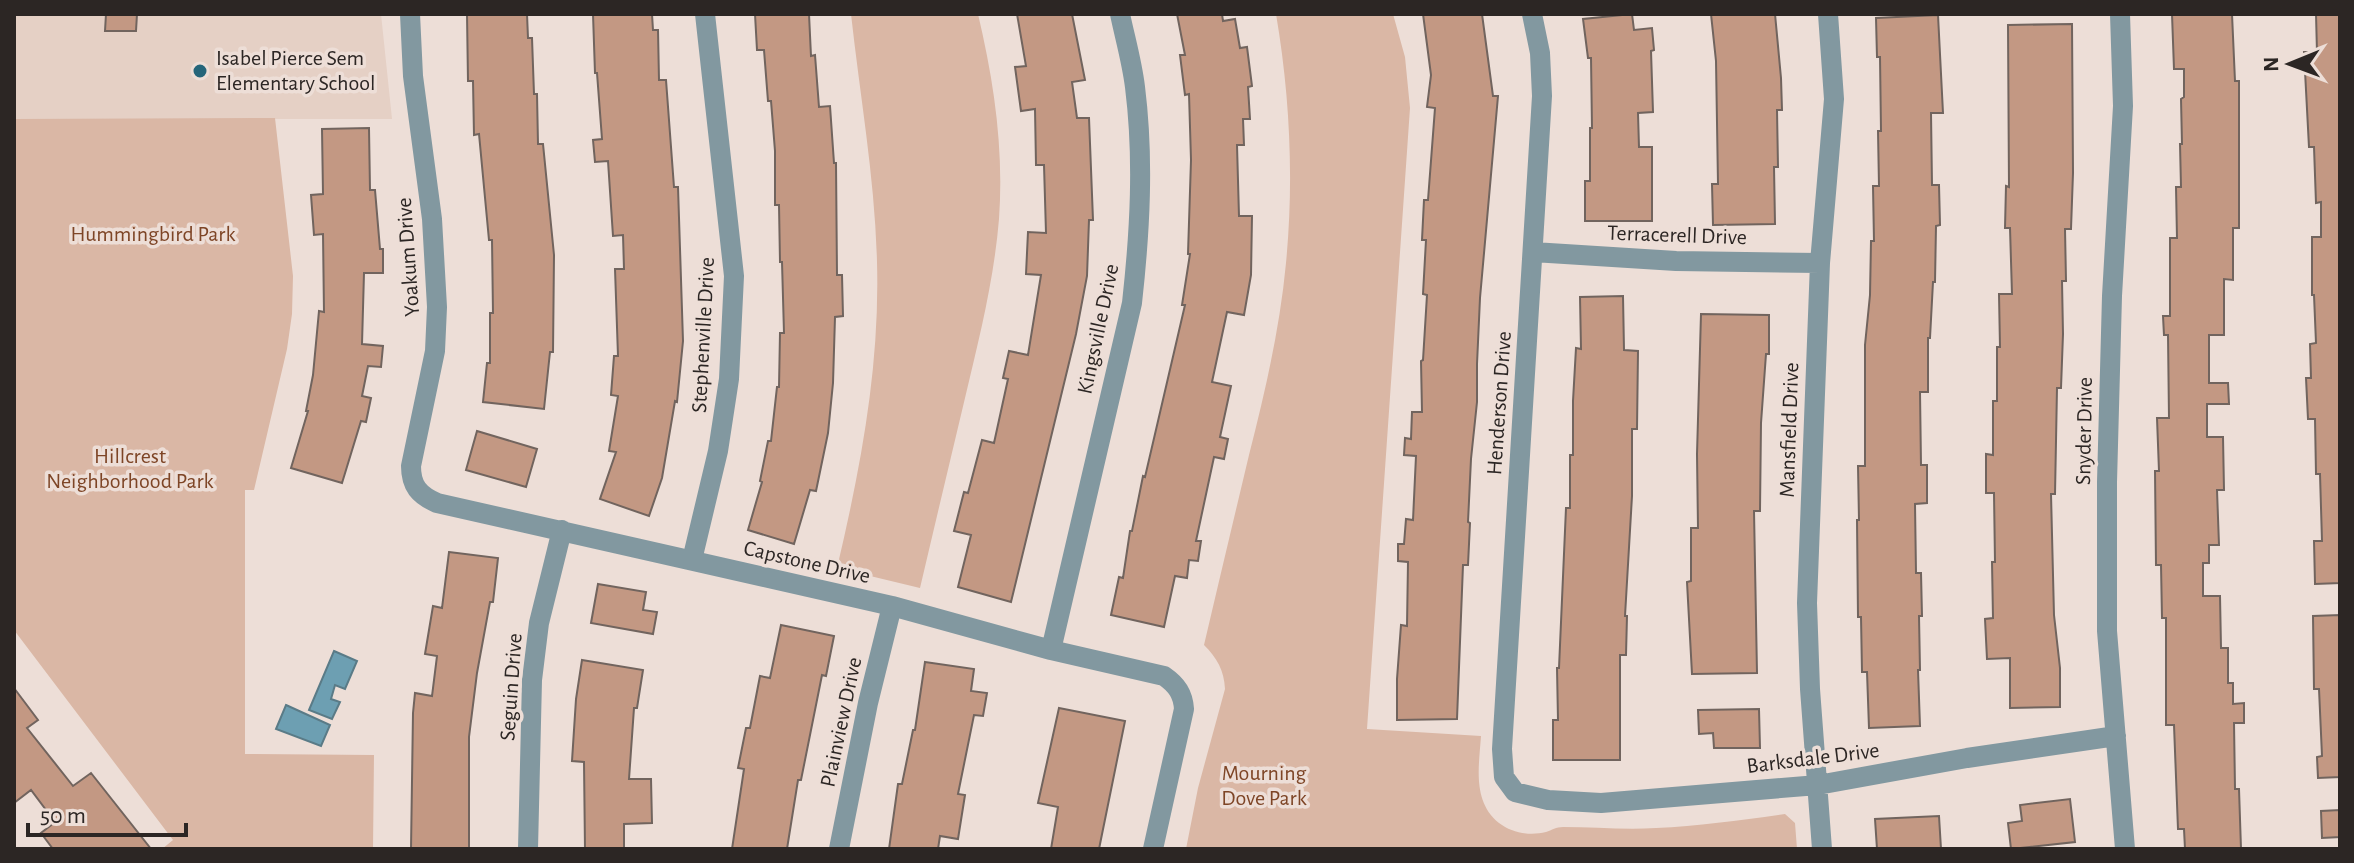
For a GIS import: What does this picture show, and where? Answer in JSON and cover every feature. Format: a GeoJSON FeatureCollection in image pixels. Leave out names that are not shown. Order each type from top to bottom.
{"type":"FeatureCollection","features":[{"type":"Feature","properties":{"kind":"street","name":"Yoakum Drive"},"geometry":{"type":"LineString","coordinates":[[410,14],[413,76],[432,219],[437,307],[435,351],[411,466],[412,480],[420,494]]}},
{"type":"Feature","properties":{"kind":"street","name":"Stephenville Drive"},"geometry":{"type":"LineString","coordinates":[[692,560],[725,408],[734,276],[705,14]]}},
{"type":"Feature","properties":{"kind":"street","name":"Kingsville Drive"},"geometry":{"type":"LineString","coordinates":[[1051,650],[1132,303],[1138,248],[1141,180],[1135,86],[1120,14]]}},
{"type":"Feature","properties":{"kind":"street","name":"Henderson Drive"},"geometry":{"type":"LineString","coordinates":[[1515,792],[1504,777],[1502,749],[1542,96],[1540,53],[1532,14]]}},
{"type":"Feature","properties":{"kind":"street","name":"Mansfield Drive"},"geometry":{"type":"LineString","coordinates":[[1822,849],[1807,603],[1820,263],[1834,99],[1828,14]]}},
{"type":"Feature","properties":{"kind":"street","name":"Snyder Drive"},"geometry":{"type":"LineString","coordinates":[[2120,14],[2123,106],[2112,296],[2107,631],[2125,849]]}},
{"type":"Feature","properties":{"kind":"street","name":"Terracerell Drive"},"geometry":{"type":"LineString","coordinates":[[1533,252],[1676,261],[1820,263]]}},
{"type":"Feature","properties":{"kind":"street","name":"Capstone Drive"},"geometry":{"type":"LineString","coordinates":[[420,494],[437,503],[892,606],[1051,650],[1164,676],[1179,690],[1184,709],[1153,849]]}},
{"type":"Feature","properties":{"kind":"street","name":"Seguin Drive"},"geometry":{"type":"LineString","coordinates":[[528,849],[532,680],[539,623],[562,530]]}},
{"type":"Feature","properties":{"kind":"street","name":"Plainview Drive"},"geometry":{"type":"LineString","coordinates":[[839,849],[868,703],[892,606]]}},
{"type":"Feature","properties":{"kind":"street","name":"Barksdale Drive"},"geometry":{"type":"LineString","coordinates":[[1515,792],[1548,800],[1601,803],[1818,785],[1967,758],[2116,736]]}},
{"type":"Feature","properties":{"kind":"shaded area","name":"Isabel Pierce Sem Elementary School"},"geometry":{"type":"Polygon","coordinates":[[[14,14],[381,14],[392,119],[14,119],[14,14]]]}},
{"type":"Feature","properties":{"kind":"green space"},"geometry":{"type":"Polygon","coordinates":[[[851,14],[978,14],[996,116],[1000,193],[994,264],[981,332],[920,588],[837,568],[867,416],[877,301],[873,200],[851,14]]]}},
{"type":"Feature","properties":{"kind":"green space","name":"Mourning Dove Park"},"geometry":{"type":"Polygon","coordinates":[[[1276,14],[1393,14],[1405,57],[1410,108],[1367,729],[1481,736],[1481,794],[1490,814],[1515,831],[1528,834],[1563,827],[1672,827],[1785,814],[1795,823],[1797,849],[1186,849],[1198,788],[1225,689],[1219,665],[1204,645],[1266,384],[1286,263],[1290,201],[1289,138],[1285,76],[1276,14]]]}},
{"type":"Feature","properties":{"kind":"green space","name":"Hillcrest Neighborhood Park"},"geometry":{"type":"Polygon","coordinates":[[[275,118],[293,276],[292,314],[287,349],[254,490],[245,490],[245,754],[374,755],[373,849],[162,849],[173,840],[14,630],[14,119],[275,118]]]}},
{"type":"Feature","properties":{"kind":"water"},"geometry":{"type":"Polygon","coordinates":[[[334,651],[357,661],[345,689],[335,685],[331,699],[340,702],[332,719],[309,710],[334,651]]]}},
{"type":"Feature","properties":{"kind":"water"},"geometry":{"type":"Polygon","coordinates":[[[286,705],[330,725],[321,746],[276,729],[286,705]]]}},
{"type":"Feature","properties":{"kind":"building"},"geometry":{"type":"Polygon","coordinates":[[[106,14],[137,14],[136,31],[105,31],[106,14]]]}},
{"type":"Feature","properties":{"kind":"building"},"geometry":{"type":"Polygon","coordinates":[[[467,14],[527,14],[528,38],[532,38],[538,144],[543,144],[554,255],[553,352],[550,352],[544,409],[483,402],[487,363],[490,363],[490,313],[493,313],[492,240],[489,240],[479,134],[474,135],[473,81],[468,81],[467,14]]]}},
{"type":"Feature","properties":{"kind":"building"},"geometry":{"type":"Polygon","coordinates":[[[593,14],[652,14],[653,30],[658,30],[659,80],[666,80],[674,187],[678,187],[683,341],[677,402],[662,478],[649,516],[600,499],[616,452],[609,451],[618,396],[611,395],[614,356],[618,356],[615,269],[624,269],[623,235],[613,236],[608,161],[595,162],[593,140],[602,139],[593,14]]]}},
{"type":"Feature","properties":{"kind":"building"},"geometry":{"type":"Polygon","coordinates":[[[755,14],[809,14],[811,56],[815,55],[819,107],[830,106],[836,163],[837,275],[842,275],[843,316],[835,317],[828,433],[816,491],[810,490],[794,544],[748,530],[762,482],[768,441],[771,441],[779,387],[780,333],[784,333],[771,101],[768,101],[764,50],[757,50],[755,14]]]}},
{"type":"Feature","properties":{"kind":"building"},"geometry":{"type":"Polygon","coordinates":[[[1017,14],[1072,14],[1085,80],[1072,82],[1077,118],[1089,118],[1093,220],[1089,220],[1087,276],[1076,334],[1011,602],[958,587],[971,535],[954,531],[982,440],[994,443],[1008,379],[1003,378],[1009,351],[1028,355],[1041,275],[1026,274],[1028,232],[1046,233],[1044,165],[1036,165],[1035,109],[1021,111],[1015,67],[1026,66],[1017,14]]]}},
{"type":"Feature","properties":{"kind":"building"},"geometry":{"type":"Polygon","coordinates":[[[1177,14],[1222,14],[1223,21],[1235,19],[1240,48],[1247,47],[1252,86],[1248,87],[1250,119],[1243,119],[1244,145],[1237,145],[1239,216],[1252,216],[1251,275],[1244,315],[1227,312],[1212,382],[1231,386],[1220,437],[1228,439],[1224,459],[1214,457],[1196,541],[1201,541],[1198,561],[1189,560],[1187,578],[1175,576],[1164,627],[1111,615],[1119,577],[1123,578],[1130,531],[1185,305],[1182,305],[1190,254],[1191,160],[1189,94],[1185,95],[1180,55],[1185,55],[1177,14]]]}},
{"type":"Feature","properties":{"kind":"building"},"geometry":{"type":"Polygon","coordinates":[[[1423,14],[1482,14],[1493,96],[1498,96],[1480,298],[1477,402],[1471,459],[1468,565],[1463,565],[1457,719],[1397,720],[1401,625],[1407,626],[1408,562],[1398,561],[1398,544],[1404,544],[1406,519],[1413,520],[1416,456],[1404,455],[1405,438],[1411,439],[1412,412],[1422,412],[1421,361],[1427,295],[1423,294],[1426,240],[1422,240],[1435,108],[1427,107],[1431,75],[1423,14]]]}},
{"type":"Feature","properties":{"kind":"building"},"geometry":{"type":"Polygon","coordinates":[[[1632,14],[1634,30],[1652,28],[1653,112],[1638,113],[1639,147],[1652,147],[1652,221],[1585,221],[1585,181],[1590,181],[1592,128],[1591,58],[1588,58],[1583,19],[1632,14]]]}},
{"type":"Feature","properties":{"kind":"building"},"geometry":{"type":"Polygon","coordinates":[[[1711,14],[1775,14],[1782,110],[1777,110],[1775,224],[1713,225],[1712,184],[1718,184],[1716,61],[1711,14]]]}},
{"type":"Feature","properties":{"kind":"building"},"geometry":{"type":"Polygon","coordinates":[[[2172,14],[2232,14],[2235,81],[2239,81],[2239,228],[2233,228],[2233,280],[2224,279],[2224,335],[2209,335],[2209,383],[2228,383],[2229,404],[2207,404],[2207,437],[2223,437],[2224,490],[2217,490],[2219,545],[2209,545],[2209,563],[2203,563],[2203,596],[2220,596],[2221,648],[2228,648],[2228,683],[2233,683],[2233,704],[2244,703],[2244,723],[2234,723],[2235,789],[2239,789],[2241,849],[2185,849],[2184,829],[2178,829],[2174,725],[2166,725],[2166,618],[2162,618],[2161,565],[2156,565],[2155,471],[2159,471],[2157,418],[2169,418],[2168,335],[2164,335],[2163,316],[2170,316],[2170,238],[2177,238],[2176,187],[2181,187],[2184,69],[2174,69],[2172,14]]]}},
{"type":"Feature","properties":{"kind":"building"},"geometry":{"type":"Polygon","coordinates":[[[2316,14],[2340,14],[2340,583],[2315,584],[2314,541],[2322,541],[2320,474],[2316,474],[2315,419],[2308,419],[2306,378],[2311,378],[2310,344],[2316,343],[2312,237],[2321,237],[2321,202],[2316,203],[2314,147],[2309,147],[2304,52],[2317,52],[2316,14]]]}},
{"type":"Feature","properties":{"kind":"building"},"geometry":{"type":"Polygon","coordinates":[[[1938,15],[1943,113],[1931,113],[1932,185],[1939,185],[1940,225],[1936,226],[1935,282],[1928,338],[1928,392],[1920,392],[1921,465],[1927,465],[1927,503],[1915,504],[1916,573],[1921,573],[1922,616],[1919,616],[1918,670],[1920,726],[1869,728],[1867,672],[1862,672],[1861,617],[1858,617],[1857,520],[1858,466],[1865,466],[1865,345],[1871,241],[1874,241],[1873,186],[1879,186],[1880,57],[1877,57],[1876,18],[1938,15]]]}},
{"type":"Feature","properties":{"kind":"building"},"geometry":{"type":"Polygon","coordinates":[[[2072,24],[2071,229],[2065,229],[2061,388],[2057,388],[2055,494],[2051,494],[2060,707],[2010,708],[2010,658],[1987,659],[1985,619],[1993,618],[1994,493],[1986,493],[1986,454],[1993,455],[1993,401],[1997,401],[1997,347],[2000,347],[1999,294],[2012,294],[2010,228],[2005,228],[2006,186],[2009,187],[2008,25],[2072,24]]]}},
{"type":"Feature","properties":{"kind":"building"},"geometry":{"type":"Polygon","coordinates":[[[369,128],[370,190],[375,190],[383,273],[364,273],[362,344],[383,346],[381,367],[368,366],[362,396],[371,398],[366,422],[361,421],[342,483],[291,468],[308,411],[319,311],[324,312],[323,234],[314,235],[311,195],[323,194],[322,129],[369,128]]]}},
{"type":"Feature","properties":{"kind":"building"},"geometry":{"type":"Polygon","coordinates":[[[1623,296],[1624,350],[1638,351],[1637,429],[1632,429],[1626,655],[1620,655],[1620,760],[1553,760],[1553,720],[1558,720],[1557,668],[1566,508],[1570,508],[1570,455],[1573,455],[1576,348],[1581,349],[1580,297],[1623,296]]]}},
{"type":"Feature","properties":{"kind":"building"},"geometry":{"type":"Polygon","coordinates":[[[1701,314],[1769,315],[1769,354],[1766,354],[1761,423],[1760,511],[1754,511],[1757,673],[1692,674],[1687,582],[1691,581],[1691,528],[1698,528],[1701,314]]]}},
{"type":"Feature","properties":{"kind":"building"},"geometry":{"type":"Polygon","coordinates":[[[477,431],[537,449],[526,487],[466,470],[477,431]]]}},
{"type":"Feature","properties":{"kind":"building"},"geometry":{"type":"Polygon","coordinates":[[[449,552],[498,558],[469,737],[469,849],[411,849],[415,693],[432,696],[437,656],[425,654],[433,606],[442,608],[449,552]]]}},
{"type":"Feature","properties":{"kind":"building"},"geometry":{"type":"Polygon","coordinates":[[[598,584],[646,592],[643,610],[657,612],[653,634],[591,623],[598,584]]]}},
{"type":"Feature","properties":{"kind":"building"},"geometry":{"type":"Polygon","coordinates":[[[2340,615],[2340,777],[2318,778],[2317,757],[2322,756],[2319,689],[2314,689],[2313,616],[2340,615]]]}},
{"type":"Feature","properties":{"kind":"building"},"geometry":{"type":"Polygon","coordinates":[[[781,625],[834,636],[826,676],[822,675],[801,780],[798,780],[787,849],[732,849],[744,769],[738,768],[746,728],[750,728],[760,676],[770,678],[781,625]]]}},
{"type":"Feature","properties":{"kind":"building"},"geometry":{"type":"Polygon","coordinates":[[[582,660],[643,670],[637,708],[634,708],[629,779],[651,779],[652,823],[624,824],[624,849],[585,849],[584,762],[572,761],[582,660]]]}},
{"type":"Feature","properties":{"kind":"building"},"geometry":{"type":"Polygon","coordinates":[[[925,662],[974,669],[971,691],[987,693],[983,716],[974,715],[958,794],[965,795],[958,839],[940,836],[938,849],[889,849],[898,784],[902,784],[915,730],[925,662]]]}},
{"type":"Feature","properties":{"kind":"building"},"geometry":{"type":"Polygon","coordinates":[[[14,688],[38,720],[27,728],[73,786],[91,773],[151,849],[53,849],[41,833],[55,822],[31,790],[14,803],[14,688]]]}},
{"type":"Feature","properties":{"kind":"building"},"geometry":{"type":"Polygon","coordinates":[[[1059,708],[1125,721],[1099,849],[1051,849],[1058,807],[1038,803],[1059,708]]]}},
{"type":"Feature","properties":{"kind":"building"},"geometry":{"type":"Polygon","coordinates":[[[1759,709],[1760,748],[1714,748],[1713,733],[1699,734],[1698,710],[1759,709]]]}},
{"type":"Feature","properties":{"kind":"building"},"geometry":{"type":"Polygon","coordinates":[[[2070,799],[2075,842],[2011,849],[2008,823],[2022,821],[2020,805],[2070,799]]]}},
{"type":"Feature","properties":{"kind":"building"},"geometry":{"type":"Polygon","coordinates":[[[2340,810],[2340,837],[2322,838],[2321,811],[2340,810]]]}},
{"type":"Feature","properties":{"kind":"building"},"geometry":{"type":"Polygon","coordinates":[[[1939,816],[1941,849],[1877,849],[1875,819],[1939,816]]]}},
{"type":"Feature","properties":{"kind":"place","name":"Isabel Pierce Sem Elementary School"},"geometry":{"type":"Point","coordinates":[200,71]}},
{"type":"Feature","properties":{"kind":"park label","name":"Hummingbird Park"},"geometry":{"type":"Point","coordinates":[153,234]}}]}
